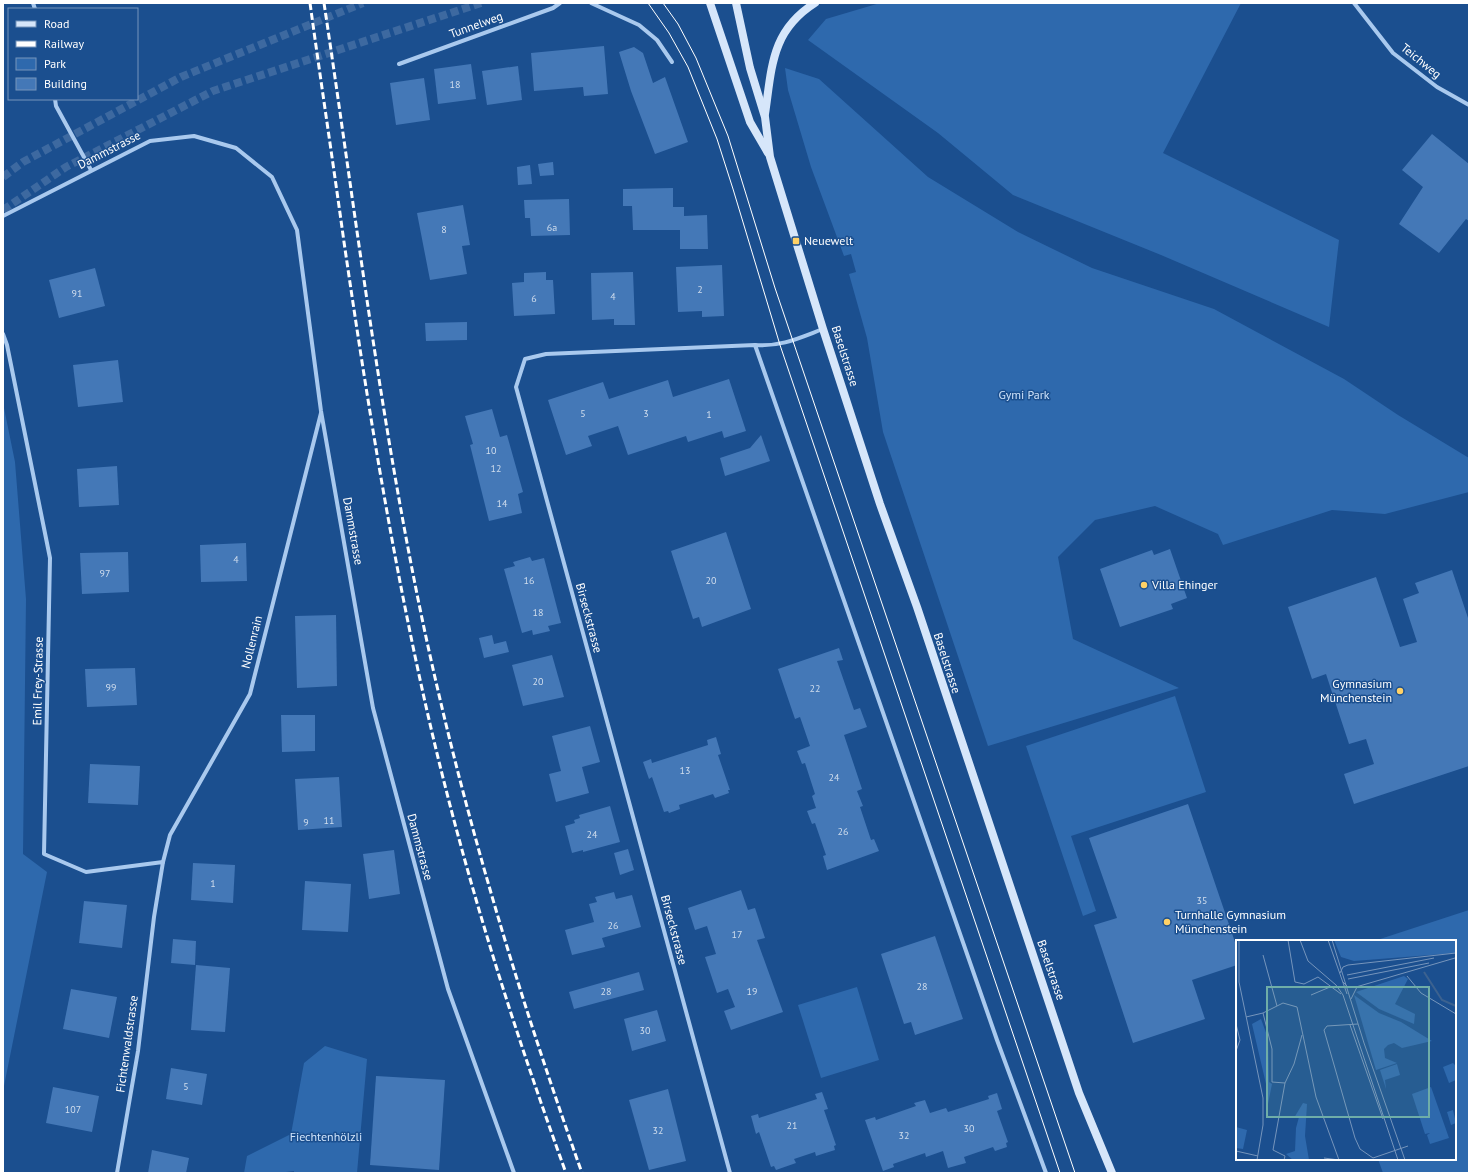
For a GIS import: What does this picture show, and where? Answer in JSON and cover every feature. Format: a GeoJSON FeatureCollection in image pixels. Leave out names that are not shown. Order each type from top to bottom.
{"type":"FeatureCollection","features":[{"type":"Feature","properties":{"kind":"main road","name":"Baselstrasse"},"geometry":{"type":"LineString","coordinates":[[710,3],[750,122],[770,157]]}},
{"type":"Feature","properties":{"kind":"main road","name":"Baselstrasse"},"geometry":{"type":"LineString","coordinates":[[736,3],[750,68],[765,117],[770,157],[823,329],[880,504],[1077,1086],[1112,1173]]}},
{"type":"Feature","properties":{"kind":"main road"},"geometry":{"type":"LineString","coordinates":[[765,117],[774,58],[783,33],[792,22],[815,3]]}},
{"type":"Feature","properties":{"kind":"street","name":"Tunnelweg"},"geometry":{"type":"LineString","coordinates":[[398,64],[554,8],[560,3]]}},
{"type":"Feature","properties":{"kind":"street"},"geometry":{"type":"LineString","coordinates":[[591,3],[639,25],[657,40],[672,62]]}},
{"type":"Feature","properties":{"kind":"street","name":"Teichweg"},"geometry":{"type":"LineString","coordinates":[[1354,3],[1393,53],[1437,87],[1469,105]]}},
{"type":"Feature","properties":{"kind":"street"},"geometry":{"type":"LineString","coordinates":[[55,100],[56,106],[91,170]]}},
{"type":"Feature","properties":{"kind":"street","name":"Dammstrasse"},"geometry":{"type":"LineString","coordinates":[[3,216],[150,141],[194,136],[236,148],[272,177],[297,230],[322,411],[373,708],[448,990],[514,1173]]}},
{"type":"Feature","properties":{"kind":"street","name":"Birseckstrasse"},"geometry":{"type":"LineString","coordinates":[[730,1173],[516,387],[525,359],[546,354],[755,345],[769,346],[780,345],[823,329]]}},
{"type":"Feature","properties":{"kind":"street","name":"Emil Frey-Strasse"},"geometry":{"type":"LineString","coordinates":[[3,334],[7,346],[50,558],[44,854],[86,872],[164,862]]}},
{"type":"Feature","properties":{"kind":"street"},"geometry":{"type":"LineString","coordinates":[[755,345],[997,1040],[1046,1173]]}},
{"type":"Feature","properties":{"kind":"street","name":"Nollenrain"},"geometry":{"type":"LineString","coordinates":[[164,862],[170,835],[250,694],[322,411]]}},
{"type":"Feature","properties":{"kind":"street","name":"Fichtenwaldstrasse"},"geometry":{"type":"LineString","coordinates":[[117,1173],[138,1051],[154,917],[164,862]]}},
{"type":"Feature","properties":{"kind":"green space"},"geometry":{"type":"Polygon","coordinates":[[[880,3],[1241,3],[1163,153],[1339,240],[1329,327],[1161,255],[1013,195],[938,133],[808,40],[826,19],[880,3]]]}},
{"type":"Feature","properties":{"kind":"green space","name":"Gymi Park"},"geometry":{"type":"Polygon","coordinates":[[[785,68],[819,79],[928,177],[1018,232],[1092,268],[1214,309],[1344,379],[1398,415],[1469,458],[1469,492],[1385,514],[1332,510],[1223,545],[1218,534],[1155,506],[1095,520],[1058,557],[1073,639],[1179,688],[988,746],[883,432],[867,338],[849,274],[856,272],[851,254],[844,256],[811,167],[788,90],[785,68]]]}},
{"type":"Feature","properties":{"kind":"green space"},"geometry":{"type":"Polygon","coordinates":[[[3,403],[15,462],[26,599],[23,854],[47,872],[3,1091],[3,403]]]}},
{"type":"Feature","properties":{"kind":"green space"},"geometry":{"type":"Polygon","coordinates":[[[1175,696],[1206,792],[1071,836],[1096,911],[1083,916],[1026,746],[1175,696]]]}},
{"type":"Feature","properties":{"kind":"green space"},"geometry":{"type":"Polygon","coordinates":[[[1469,910],[1469,1173],[1383,1173],[1378,1160],[1456,1160],[1456,940],[1377,940],[1469,910]]]}},
{"type":"Feature","properties":{"kind":"green space"},"geometry":{"type":"Polygon","coordinates":[[[857,987],[879,1060],[821,1078],[798,1005],[857,987]]]}},
{"type":"Feature","properties":{"kind":"green space","name":"Fiechtenhölzli"},"geometry":{"type":"Polygon","coordinates":[[[325,1046],[367,1059],[357,1173],[294,1173],[294,1171],[278,1173],[244,1173],[247,1156],[291,1134],[304,1063],[325,1046]]]}},
{"type":"Feature","properties":{"kind":"building"},"geometry":{"type":"Polygon","coordinates":[[[604,46],[608,94],[584,96],[583,87],[534,91],[531,53],[604,46]]]}},
{"type":"Feature","properties":{"kind":"building"},"geometry":{"type":"Polygon","coordinates":[[[634,47],[643,53],[653,83],[665,77],[688,142],[655,154],[631,91],[619,52],[634,47]]]}},
{"type":"Feature","properties":{"kind":"building"},"geometry":{"type":"Polygon","coordinates":[[[471,64],[476,99],[438,104],[434,69],[471,64]]]}},
{"type":"Feature","properties":{"kind":"building"},"geometry":{"type":"Polygon","coordinates":[[[518,66],[522,100],[487,105],[482,71],[518,66]]]}},
{"type":"Feature","properties":{"kind":"building"},"geometry":{"type":"Polygon","coordinates":[[[424,78],[430,120],[396,125],[390,83],[424,78]]]}},
{"type":"Feature","properties":{"kind":"building"},"geometry":{"type":"Polygon","coordinates":[[[1432,134],[1469,164],[1469,221],[1466,219],[1439,253],[1399,224],[1423,187],[1402,170],[1432,134]]]}},
{"type":"Feature","properties":{"kind":"building"},"geometry":{"type":"Polygon","coordinates":[[[553,162],[554,175],[540,176],[538,164],[553,162]]]}},
{"type":"Feature","properties":{"kind":"building"},"geometry":{"type":"Polygon","coordinates":[[[530,165],[532,184],[518,185],[517,167],[530,165]]]}},
{"type":"Feature","properties":{"kind":"building"},"geometry":{"type":"Polygon","coordinates":[[[673,188],[673,207],[684,207],[684,216],[707,215],[708,249],[680,249],[680,230],[633,230],[632,206],[623,206],[623,189],[673,188]]]}},
{"type":"Feature","properties":{"kind":"building"},"geometry":{"type":"Polygon","coordinates":[[[569,199],[570,235],[531,236],[530,218],[525,218],[524,200],[569,199]]]}},
{"type":"Feature","properties":{"kind":"building"},"geometry":{"type":"Polygon","coordinates":[[[463,205],[470,245],[462,246],[467,274],[430,280],[417,213],[463,205]]]}},
{"type":"Feature","properties":{"kind":"building"},"geometry":{"type":"Polygon","coordinates":[[[722,265],[724,316],[702,317],[702,311],[678,312],[676,267],[722,265]]]}},
{"type":"Feature","properties":{"kind":"building"},"geometry":{"type":"Polygon","coordinates":[[[95,268],[105,306],[59,318],[49,280],[95,268]]]}},
{"type":"Feature","properties":{"kind":"building"},"geometry":{"type":"Polygon","coordinates":[[[546,272],[546,280],[553,280],[555,314],[514,316],[512,283],[524,282],[524,273],[546,272]]]}},
{"type":"Feature","properties":{"kind":"building"},"geometry":{"type":"Polygon","coordinates":[[[633,272],[635,325],[614,325],[614,319],[592,320],[591,273],[633,272]]]}},
{"type":"Feature","properties":{"kind":"building"},"geometry":{"type":"Polygon","coordinates":[[[467,322],[467,340],[426,341],[425,323],[467,322]]]}},
{"type":"Feature","properties":{"kind":"building"},"geometry":{"type":"Polygon","coordinates":[[[118,360],[123,402],[78,407],[73,365],[118,360]]]}},
{"type":"Feature","properties":{"kind":"building"},"geometry":{"type":"Polygon","coordinates":[[[729,379],[746,431],[724,438],[722,431],[688,442],[686,436],[628,455],[618,426],[588,436],[592,446],[566,455],[548,400],[603,382],[609,399],[668,380],[673,397],[729,379]]]}},
{"type":"Feature","properties":{"kind":"building"},"geometry":{"type":"Polygon","coordinates":[[[492,409],[500,437],[507,435],[523,492],[518,494],[522,513],[489,521],[470,445],[473,444],[465,416],[492,409]]]}},
{"type":"Feature","properties":{"kind":"building"},"geometry":{"type":"Polygon","coordinates":[[[761,435],[770,461],[725,476],[720,458],[750,448],[761,435]]]}},
{"type":"Feature","properties":{"kind":"building"},"geometry":{"type":"Polygon","coordinates":[[[117,466],[119,505],[79,507],[77,469],[117,466]]]}},
{"type":"Feature","properties":{"kind":"building"},"geometry":{"type":"Polygon","coordinates":[[[726,532],[751,609],[702,627],[699,617],[693,619],[671,551],[726,532]]]}},
{"type":"Feature","properties":{"kind":"building"},"geometry":{"type":"Polygon","coordinates":[[[246,543],[247,581],[201,582],[200,545],[246,543]]]}},
{"type":"Feature","properties":{"kind":"building","name":"Villa Ehinger"},"geometry":{"type":"Polygon","coordinates":[[[1170,549],[1187,598],[1171,604],[1173,609],[1120,627],[1100,569],[1152,550],[1154,555],[1170,549]]]}},
{"type":"Feature","properties":{"kind":"building"},"geometry":{"type":"Polygon","coordinates":[[[128,552],[129,592],[82,594],[80,553],[128,552]]]}},
{"type":"Feature","properties":{"kind":"building"},"geometry":{"type":"Polygon","coordinates":[[[530,557],[532,561],[544,558],[561,623],[548,626],[550,631],[533,635],[532,630],[522,633],[504,569],[515,566],[513,562],[530,557]]]}},
{"type":"Feature","properties":{"kind":"building","name":"Gymnasium Münchenstein"},"geometry":{"type":"Polygon","coordinates":[[[1452,570],[1469,621],[1469,766],[1354,804],[1344,774],[1374,764],[1366,739],[1349,744],[1326,674],[1312,679],[1288,607],[1376,577],[1400,647],[1417,642],[1403,599],[1419,593],[1415,583],[1452,570]]]}},
{"type":"Feature","properties":{"kind":"building"},"geometry":{"type":"Polygon","coordinates":[[[336,615],[337,686],[297,688],[295,616],[336,615]]]}},
{"type":"Feature","properties":{"kind":"building"},"geometry":{"type":"Polygon","coordinates":[[[492,635],[494,644],[506,641],[509,652],[484,658],[479,638],[492,635]]]}},
{"type":"Feature","properties":{"kind":"building"},"geometry":{"type":"Polygon","coordinates":[[[839,648],[843,660],[837,661],[854,710],[860,708],[867,727],[844,735],[862,789],[857,791],[863,806],[860,807],[871,840],[874,839],[879,851],[827,870],[823,856],[826,855],[815,823],[812,824],[807,811],[816,808],[812,796],[815,794],[805,763],[802,764],[797,751],[810,746],[800,717],[795,719],[778,669],[839,648]]]}},
{"type":"Feature","properties":{"kind":"building"},"geometry":{"type":"Polygon","coordinates":[[[552,655],[564,697],[523,706],[512,665],[552,655]]]}},
{"type":"Feature","properties":{"kind":"building"},"geometry":{"type":"Polygon","coordinates":[[[135,668],[137,705],[87,707],[85,669],[135,668]]]}},
{"type":"Feature","properties":{"kind":"building"},"geometry":{"type":"Polygon","coordinates":[[[281,715],[315,715],[315,751],[282,752],[281,715]]]}},
{"type":"Feature","properties":{"kind":"building"},"geometry":{"type":"Polygon","coordinates":[[[590,726],[600,762],[582,767],[589,793],[556,802],[549,774],[561,771],[552,736],[590,726]]]}},
{"type":"Feature","properties":{"kind":"building"},"geometry":{"type":"Polygon","coordinates":[[[716,737],[721,754],[718,755],[730,790],[728,790],[729,793],[715,798],[713,794],[679,805],[680,809],[669,813],[668,811],[664,812],[652,777],[649,779],[643,762],[651,759],[652,763],[708,745],[707,740],[716,737]]]}},
{"type":"Feature","properties":{"kind":"building"},"geometry":{"type":"Polygon","coordinates":[[[90,764],[140,766],[138,805],[88,803],[90,764]]]}},
{"type":"Feature","properties":{"kind":"building"},"geometry":{"type":"Polygon","coordinates":[[[339,777],[342,827],[298,830],[295,779],[339,777]]]}},
{"type":"Feature","properties":{"kind":"building","name":"Turnhalle Gymnasium Münchenstein"},"geometry":{"type":"Polygon","coordinates":[[[1188,804],[1236,945],[1236,965],[1192,980],[1205,1019],[1133,1043],[1094,925],[1117,918],[1089,838],[1188,804]]]}},
{"type":"Feature","properties":{"kind":"building"},"geometry":{"type":"Polygon","coordinates":[[[610,806],[620,842],[583,852],[583,850],[572,853],[565,826],[575,823],[574,820],[580,818],[579,815],[610,806]]]}},
{"type":"Feature","properties":{"kind":"building"},"geometry":{"type":"Polygon","coordinates":[[[628,849],[634,870],[620,875],[614,853],[628,849]]]}},
{"type":"Feature","properties":{"kind":"building"},"geometry":{"type":"Polygon","coordinates":[[[394,850],[400,894],[369,899],[363,854],[394,850]]]}},
{"type":"Feature","properties":{"kind":"building"},"geometry":{"type":"Polygon","coordinates":[[[193,863],[235,865],[233,903],[191,900],[193,863]]]}},
{"type":"Feature","properties":{"kind":"building"},"geometry":{"type":"Polygon","coordinates":[[[305,881],[351,884],[348,932],[302,930],[305,881]]]}},
{"type":"Feature","properties":{"kind":"building"},"geometry":{"type":"Polygon","coordinates":[[[741,890],[748,910],[755,908],[765,938],[757,940],[783,1012],[731,1030],[724,1011],[735,1007],[728,989],[717,993],[705,957],[716,954],[707,926],[695,930],[688,908],[741,890]]]}},
{"type":"Feature","properties":{"kind":"building"},"geometry":{"type":"Polygon","coordinates":[[[614,892],[616,899],[632,895],[641,927],[602,938],[605,947],[572,955],[565,930],[594,922],[589,904],[597,902],[595,897],[614,892]]]}},
{"type":"Feature","properties":{"kind":"building"},"geometry":{"type":"Polygon","coordinates":[[[84,901],[127,905],[122,948],[79,943],[84,901]]]}},
{"type":"Feature","properties":{"kind":"building"},"geometry":{"type":"Polygon","coordinates":[[[935,936],[963,1019],[915,1035],[911,1022],[904,1024],[881,954],[935,936]]]}},
{"type":"Feature","properties":{"kind":"building"},"geometry":{"type":"Polygon","coordinates":[[[173,939],[196,941],[195,965],[171,963],[173,939]]]}},
{"type":"Feature","properties":{"kind":"building"},"geometry":{"type":"Polygon","coordinates":[[[196,965],[230,968],[225,1032],[191,1030],[196,965]]]}},
{"type":"Feature","properties":{"kind":"building"},"geometry":{"type":"Polygon","coordinates":[[[639,972],[644,990],[574,1009],[569,992],[639,972]]]}},
{"type":"Feature","properties":{"kind":"building"},"geometry":{"type":"Polygon","coordinates":[[[71,989],[117,997],[109,1038],[63,1029],[71,989]]]}},
{"type":"Feature","properties":{"kind":"building"},"geometry":{"type":"Polygon","coordinates":[[[657,1010],[666,1041],[632,1051],[624,1019],[657,1010]]]}},
{"type":"Feature","properties":{"kind":"building"},"geometry":{"type":"Polygon","coordinates":[[[171,1068],[207,1074],[202,1105],[166,1099],[171,1068]]]}},
{"type":"Feature","properties":{"kind":"building"},"geometry":{"type":"Polygon","coordinates":[[[376,1076],[445,1080],[439,1170],[370,1165],[376,1076]]]}},
{"type":"Feature","properties":{"kind":"building"},"geometry":{"type":"Polygon","coordinates":[[[53,1087],[99,1096],[92,1132],[46,1123],[53,1087]]]}},
{"type":"Feature","properties":{"kind":"building"},"geometry":{"type":"Polygon","coordinates":[[[668,1089],[686,1161],[649,1170],[629,1100],[668,1089]]]}},
{"type":"Feature","properties":{"kind":"building"},"geometry":{"type":"Polygon","coordinates":[[[822,1092],[828,1109],[824,1110],[836,1145],[834,1146],[835,1150],[816,1156],[815,1152],[794,1159],[796,1163],[776,1170],[774,1166],[771,1167],[759,1132],[756,1134],[751,1116],[758,1114],[759,1118],[817,1099],[815,1094],[822,1092]]]}},
{"type":"Feature","properties":{"kind":"building"},"geometry":{"type":"Polygon","coordinates":[[[997,1093],[1002,1109],[997,1111],[1008,1142],[1006,1143],[1007,1147],[995,1151],[993,1147],[964,1157],[966,1163],[948,1168],[943,1151],[926,1157],[925,1153],[893,1164],[894,1167],[883,1171],[865,1120],[875,1117],[876,1120],[916,1106],[914,1103],[925,1100],[930,1113],[946,1108],[948,1112],[989,1099],[988,1096],[997,1093]]]}},
{"type":"Feature","properties":{"kind":"building"},"geometry":{"type":"Polygon","coordinates":[[[152,1150],[189,1158],[186,1173],[148,1173],[152,1150]]]}},
{"type":"Feature","properties":{"kind":"tunnel"},"geometry":{"type":"LineString","coordinates":[[3,177],[23,162],[181,77],[363,3]]}},
{"type":"Feature","properties":{"kind":"tunnel"},"geometry":{"type":"LineString","coordinates":[[3,210],[66,167],[213,91],[481,3]]}},
{"type":"Feature","properties":{"kind":"tram line"},"geometry":{"type":"LineString","coordinates":[[648,3],[669,33],[688,67],[717,139],[780,345],[1060,1173]]}},
{"type":"Feature","properties":{"kind":"tram line"},"geometry":{"type":"LineString","coordinates":[[663,3],[678,24],[696,58],[728,136],[775,288],[1075,1173]]}},
{"type":"Feature","properties":{"kind":"railway"},"geometry":{"type":"LineString","coordinates":[[310,3],[370,412],[389,525],[423,693],[437,754],[469,875],[505,995],[566,1173]]}},
{"type":"Feature","properties":{"kind":"railway"},"geometry":{"type":"LineString","coordinates":[[324,3],[367,302],[391,451],[418,599],[434,672],[451,745],[490,889],[534,1032],[582,1173]]}},
{"type":"Feature","properties":{"kind":"place","name":"Neuewelt"},"geometry":{"type":"Point","coordinates":[796,241]}},
{"type":"Feature","properties":{"kind":"place","name":"Villa Ehinger"},"geometry":{"type":"Point","coordinates":[1144,585]}},
{"type":"Feature","properties":{"kind":"place","name":"Gymnasium Münchenstein"},"geometry":{"type":"Point","coordinates":[1400,691]}},
{"type":"Feature","properties":{"kind":"place","name":"Turnhalle Gymnasium Münchenstein"},"geometry":{"type":"Point","coordinates":[1167,922]}}]}
